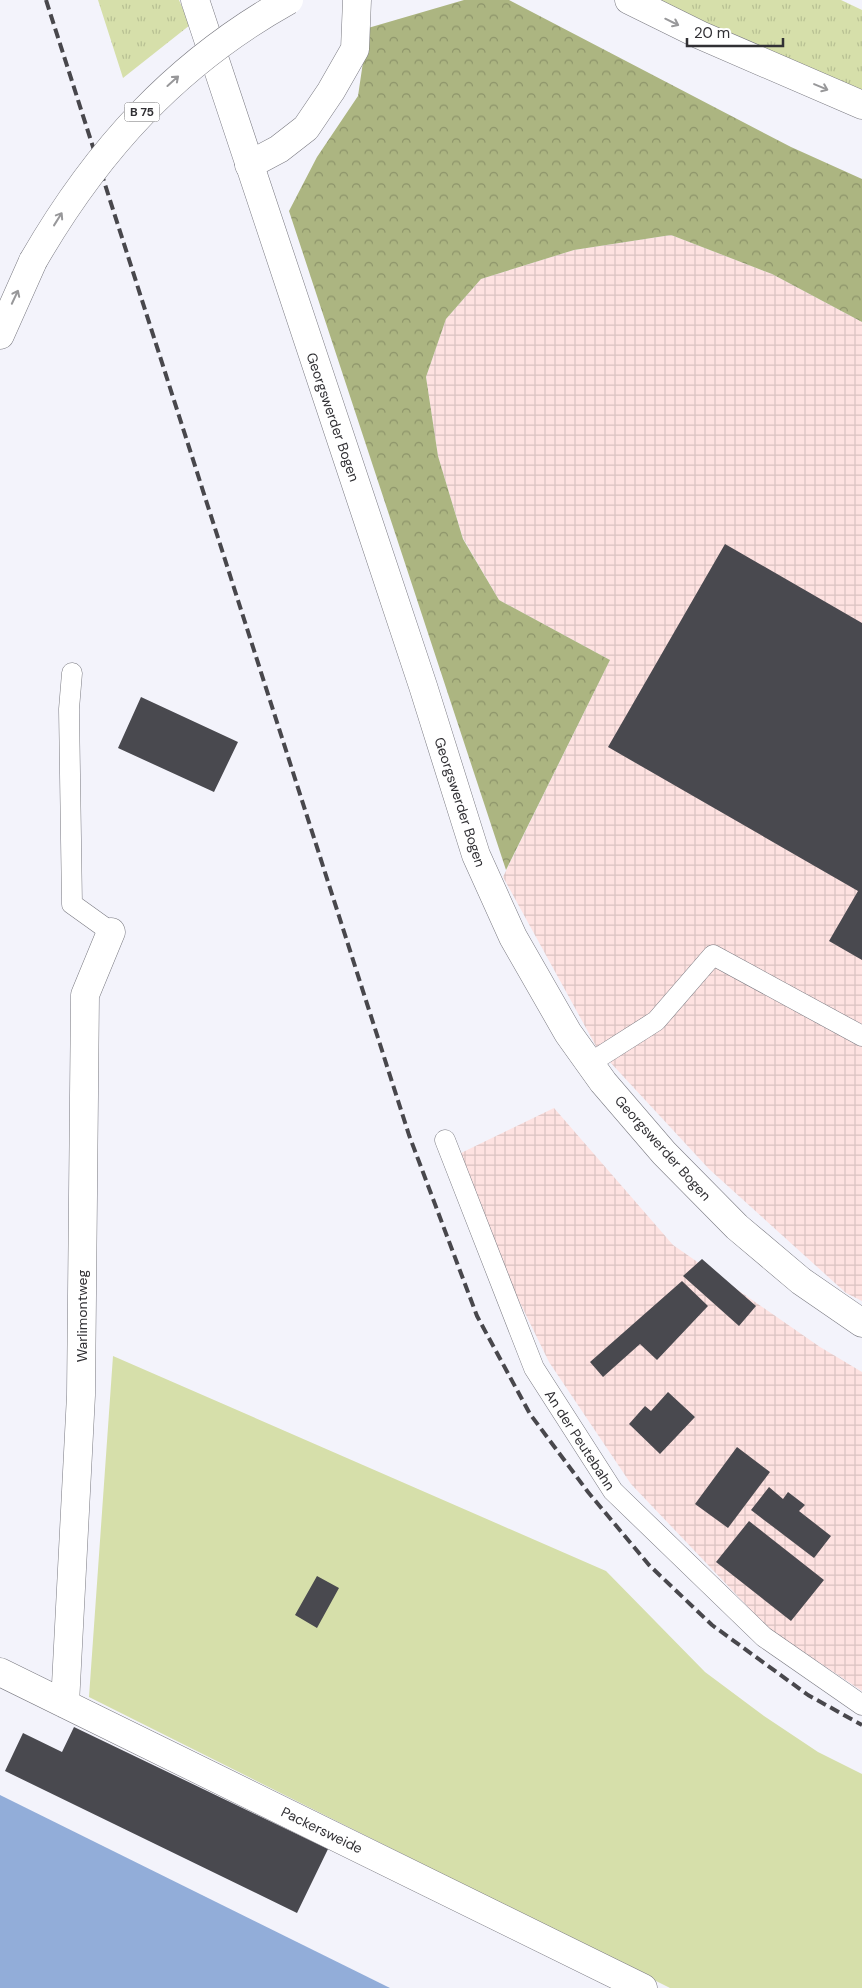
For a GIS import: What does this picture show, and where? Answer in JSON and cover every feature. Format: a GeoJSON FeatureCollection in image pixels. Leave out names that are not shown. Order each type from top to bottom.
{"type":"FeatureCollection","features":[{"type":"Feature","properties":{"kind":"main road","name":"Georgswerder Bogen"},"geometry":{"type":"LineString","coordinates":[[195,0],[396,605],[476,855],[518,945],[558,1018],[590,1063],[664,1153],[736,1227],[801,1281],[862,1323]]}},
{"type":"Feature","properties":{"kind":"main road","name":"B 75"},"geometry":{"type":"LineString","coordinates":[[0,334],[33,261],[74,194],[108,150],[144,110],[192,64],[223,40],[289,0]]}},
{"type":"Feature","properties":{"kind":"main road"},"geometry":{"type":"LineString","coordinates":[[249,165],[279,149],[306,128],[331,92],[355,49],[356,0]]}},
{"type":"Feature","properties":{"kind":"main road"},"geometry":{"type":"LineString","coordinates":[[629,0],[700,35],[862,105]]}},
{"type":"Feature","properties":{"kind":"main road","name":"Warlimontweg"},"geometry":{"type":"LineString","coordinates":[[65,1704],[81,1396],[85,995],[110,932]]}},
{"type":"Feature","properties":{"kind":"main road","name":"Packersweide"},"geometry":{"type":"LineString","coordinates":[[0,1672],[643,1988]]}},
{"type":"Feature","properties":{"kind":"lane"},"geometry":{"type":"LineString","coordinates":[[72,673],[69,709],[72,904],[110,932]]}},
{"type":"Feature","properties":{"kind":"lane"},"geometry":{"type":"LineString","coordinates":[[590,1063],[656,1021],[713,955],[862,1036]]}},
{"type":"Feature","properties":{"kind":"lane","name":"An der Peutebahn"},"geometry":{"type":"LineString","coordinates":[[446,1140],[534,1368],[613,1491],[764,1637],[862,1705]]}},
{"type":"Feature","properties":{"kind":"shaded area"},"geometry":{"type":"Polygon","coordinates":[[[671,235],[772,274],[862,322],[862,1301],[846,1293],[709,1169],[597,1048],[503,877],[610,660],[499,600],[463,538],[438,456],[426,377],[446,319],[481,279],[574,250],[671,235]]]}},
{"type":"Feature","properties":{"kind":"shaded area"},"geometry":{"type":"Polygon","coordinates":[[[554,1108],[673,1245],[820,1347],[862,1372],[862,1691],[769,1629],[631,1484],[549,1362],[482,1225],[461,1153],[554,1108]]]}},
{"type":"Feature","properties":{"kind":"green space"},"geometry":{"type":"Polygon","coordinates":[[[98,0],[179,0],[190,25],[123,78],[98,0]]]}},
{"type":"Feature","properties":{"kind":"green space"},"geometry":{"type":"Polygon","coordinates":[[[464,0],[509,0],[791,147],[862,179],[862,322],[772,274],[671,235],[574,250],[481,279],[446,319],[426,377],[438,456],[463,539],[499,600],[610,660],[506,870],[289,211],[317,157],[358,96],[368,28],[464,0]]]}},
{"type":"Feature","properties":{"kind":"green space"},"geometry":{"type":"Polygon","coordinates":[[[656,0],[841,0],[862,10],[862,91],[778,56],[656,0]]]}},
{"type":"Feature","properties":{"kind":"green space"},"geometry":{"type":"Polygon","coordinates":[[[113,1356],[606,1571],[705,1672],[764,1716],[818,1752],[862,1774],[862,1988],[670,1988],[89,1697],[113,1356]]]}},
{"type":"Feature","properties":{"kind":"water"},"geometry":{"type":"Polygon","coordinates":[[[0,1795],[390,1988],[0,1988],[0,1795]]]}},
{"type":"Feature","properties":{"kind":"building"},"geometry":{"type":"Polygon","coordinates":[[[725,544],[862,623],[862,960],[829,941],[858,891],[608,747],[725,544]]]}},
{"type":"Feature","properties":{"kind":"building"},"geometry":{"type":"Polygon","coordinates":[[[141,697],[238,742],[214,792],[118,748],[141,697]]]}},
{"type":"Feature","properties":{"kind":"building"},"geometry":{"type":"Polygon","coordinates":[[[702,1259],[756,1306],[739,1326],[683,1276],[702,1259]]]}},
{"type":"Feature","properties":{"kind":"building"},"geometry":{"type":"Polygon","coordinates":[[[682,1281],[708,1306],[657,1360],[640,1344],[603,1377],[590,1362],[682,1281]]]}},
{"type":"Feature","properties":{"kind":"building"},"geometry":{"type":"Polygon","coordinates":[[[668,1392],[695,1417],[660,1454],[629,1424],[645,1406],[651,1411],[668,1392]]]}},
{"type":"Feature","properties":{"kind":"building"},"geometry":{"type":"Polygon","coordinates":[[[737,1447],[770,1472],[728,1528],[695,1504],[737,1447]]]}},
{"type":"Feature","properties":{"kind":"building"},"geometry":{"type":"Polygon","coordinates":[[[769,1487],[783,1499],[788,1492],[805,1505],[799,1511],[831,1536],[814,1558],[751,1510],[769,1487]]]}},
{"type":"Feature","properties":{"kind":"building"},"geometry":{"type":"Polygon","coordinates":[[[749,1521],[824,1580],[791,1621],[716,1562],[749,1521]]]}},
{"type":"Feature","properties":{"kind":"building"},"geometry":{"type":"Polygon","coordinates":[[[317,1576],[339,1588],[317,1628],[295,1615],[317,1576]]]}},
{"type":"Feature","properties":{"kind":"building"},"geometry":{"type":"Polygon","coordinates":[[[74,1727],[328,1849],[297,1913],[5,1771],[23,1733],[62,1752],[74,1727]]]}},
{"type":"Feature","properties":{"kind":"railway"},"geometry":{"type":"LineString","coordinates":[[46,0],[409,1135],[477,1316],[530,1414],[588,1492],[649,1565],[712,1625],[808,1695],[862,1725]]}}]}
